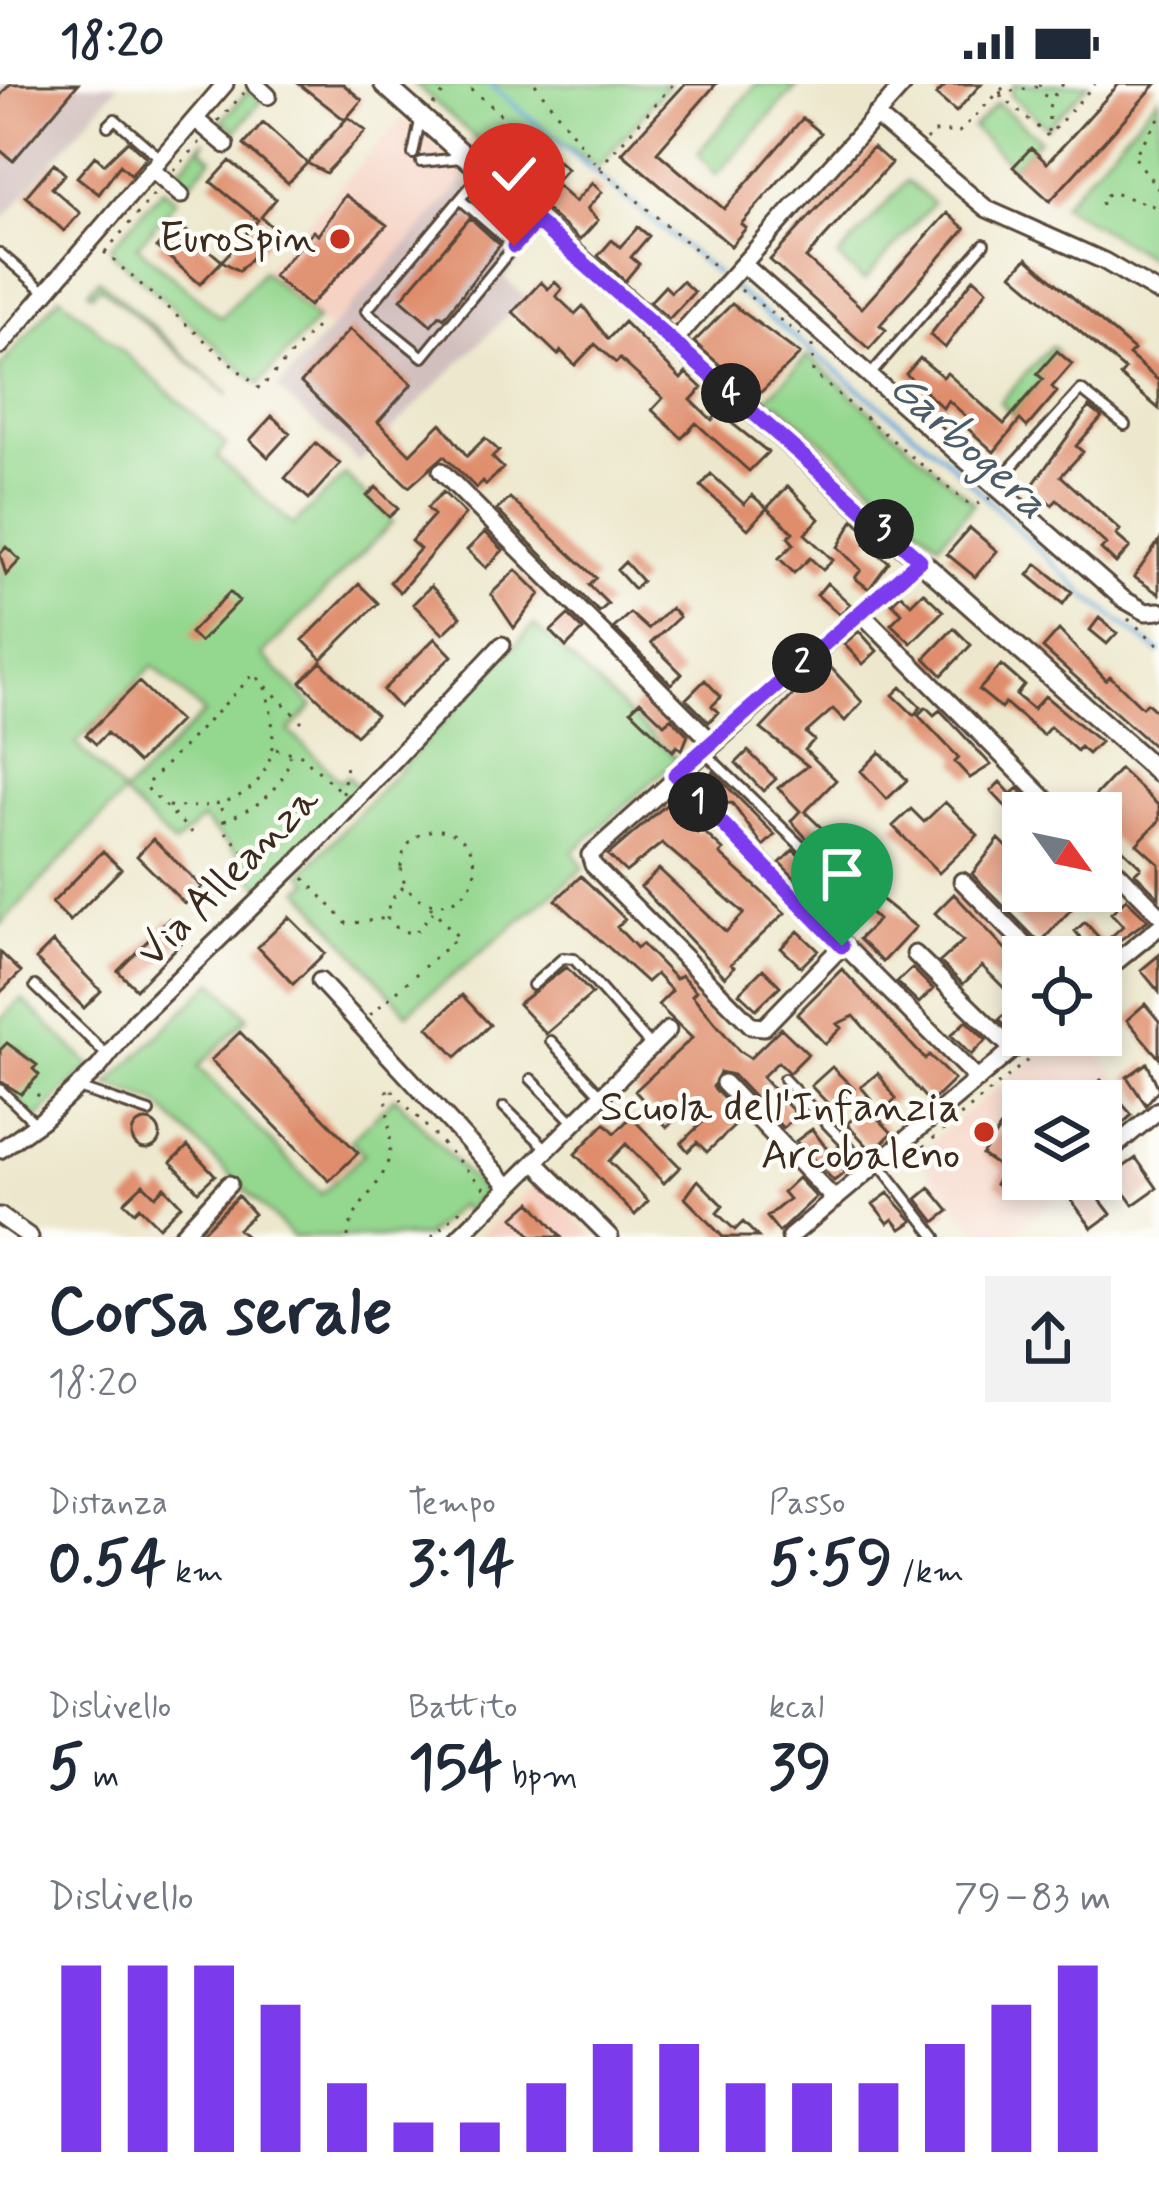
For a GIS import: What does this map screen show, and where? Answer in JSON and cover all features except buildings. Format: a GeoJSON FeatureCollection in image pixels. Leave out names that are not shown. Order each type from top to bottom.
{"type":"FeatureCollection","features":[{"type":"Feature","properties":{"kind":"street"},"geometry":{"type":"LineString","coordinates":[[0,346],[45,292],[87,255],[128,192],[226,84]]}},
{"type":"Feature","properties":{"kind":"street"},"geometry":{"type":"LineString","coordinates":[[384,84],[458,159],[482,173],[1159,773]]}},
{"type":"Feature","properties":{"kind":"street"},"geometry":{"type":"LineString","coordinates":[[674,342],[904,84]]}},
{"type":"Feature","properties":{"kind":"street"},"geometry":{"type":"LineString","coordinates":[[874,115],[994,213],[1104,262],[1159,293]]}},
{"type":"Feature","properties":{"kind":"street"},"geometry":{"type":"LineString","coordinates":[[195,119],[226,145]]}},
{"type":"Feature","properties":{"kind":"street"},"geometry":{"type":"LineString","coordinates":[[156,163],[181,195]]}},
{"type":"Feature","properties":{"kind":"street"},"geometry":{"type":"LineString","coordinates":[[743,265],[871,374],[993,491],[1123,599],[1140,610],[1159,611]]}},
{"type":"Feature","properties":{"kind":"street"},"geometry":{"type":"LineString","coordinates":[[441,471],[707,746]]}},
{"type":"Feature","properties":{"kind":"street"},"geometry":{"type":"LineString","coordinates":[[842,946],[764,1027],[752,1026],[593,865],[590,855],[920,560]]}},
{"type":"Feature","properties":{"kind":"street"},"geometry":{"type":"LineString","coordinates":[[860,612],[1038,792]]}},
{"type":"Feature","properties":{"kind":"street","name":"Via Alleanza"},"geometry":{"type":"LineString","coordinates":[[0,1150],[109,1057],[136,1020],[274,885],[348,799],[502,646]]}},
{"type":"Feature","properties":{"kind":"street"},"geometry":{"type":"LineString","coordinates":[[675,775],[978,1080]]}},
{"type":"Feature","properties":{"kind":"street"},"geometry":{"type":"LineString","coordinates":[[1122,876],[1159,914]]}},
{"type":"Feature","properties":{"kind":"street"},"geometry":{"type":"LineString","coordinates":[[962,881],[1016,936]]}},
{"type":"Feature","properties":{"kind":"street"},"geometry":{"type":"LineString","coordinates":[[1122,956],[1159,927]]}},
{"type":"Feature","properties":{"kind":"street"},"geometry":{"type":"LineString","coordinates":[[914,954],[1002,1039]]}},
{"type":"Feature","properties":{"kind":"street"},"geometry":{"type":"LineString","coordinates":[[320,980],[507,1184]]}},
{"type":"Feature","properties":{"kind":"street"},"geometry":{"type":"LineString","coordinates":[[459,1237],[507,1184],[536,1163],[545,1147],[668,1030]]}},
{"type":"Feature","properties":{"kind":"street"},"geometry":{"type":"LineString","coordinates":[[790,1237],[878,1169],[1006,1056]]}},
{"type":"Feature","properties":{"kind":"street"},"geometry":{"type":"LineString","coordinates":[[724,1083],[836,1199]]}},
{"type":"Feature","properties":{"kind":"street"},"geometry":{"type":"LineString","coordinates":[[1122,1141],[1159,1110]]}},
{"type":"Feature","properties":{"kind":"street"},"geometry":{"type":"LineString","coordinates":[[536,1163],[610,1237]]}},
{"type":"Feature","properties":{"kind":"street"},"geometry":{"type":"LineString","coordinates":[[180,1237],[230,1184]]}},
{"type":"Feature","properties":{"kind":"street"},"geometry":{"type":"LineString","coordinates":[[0,1216],[30,1237]]}},
{"type":"Feature","properties":{"kind":"lane"},"geometry":{"type":"LineString","coordinates":[[108,127],[115,119],[156,163]]}},
{"type":"Feature","properties":{"kind":"lane"},"geometry":{"type":"LineString","coordinates":[[412,154],[422,119]]}},
{"type":"Feature","properties":{"kind":"lane"},"geometry":{"type":"LineString","coordinates":[[422,162],[458,159]]}},
{"type":"Feature","properties":{"kind":"lane"},"geometry":{"type":"LineString","coordinates":[[482,173],[366,311],[422,357],[536,221]]}},
{"type":"Feature","properties":{"kind":"lane"},"geometry":{"type":"LineString","coordinates":[[460,199],[514,246]]}},
{"type":"Feature","properties":{"kind":"lane"},"geometry":{"type":"LineString","coordinates":[[871,374],[984,244]]}},
{"type":"Feature","properties":{"kind":"lane"},"geometry":{"type":"LineString","coordinates":[[0,253],[45,292]]}},
{"type":"Feature","properties":{"kind":"lane"},"geometry":{"type":"LineString","coordinates":[[993,491],[1081,390],[1125,425]]}},
{"type":"Feature","properties":{"kind":"lane"},"geometry":{"type":"LineString","coordinates":[[707,746],[829,873]]}},
{"type":"Feature","properties":{"kind":"lane"},"geometry":{"type":"LineString","coordinates":[[533,985],[563,958],[574,959],[651,1046]]}},
{"type":"Feature","properties":{"kind":"lane"},"geometry":{"type":"LineString","coordinates":[[34,986],[109,1057]]}},
{"type":"Feature","properties":{"kind":"lane"},"geometry":{"type":"LineString","coordinates":[[551,1041],[600,1094]]}},
{"type":"Feature","properties":{"kind":"lane"},"geometry":{"type":"LineString","coordinates":[[531,1079],[572,1121]]}},
{"type":"Feature","properties":{"kind":"lane"},"geometry":{"type":"LineString","coordinates":[[784,1079],[878,1169],[936,1237]]}},
{"type":"Feature","properties":{"kind":"lane"},"geometry":{"type":"LineString","coordinates":[[76,1088],[149,1112]]}},
{"type":"Feature","properties":{"kind":"lane"},"geometry":{"type":"LineString","coordinates":[[0,1089],[36,1124]]}},
{"type":"Feature","properties":{"kind":"lane"},"geometry":{"type":"LineString","coordinates":[[505,1107],[545,1147]]}},
{"type":"Feature","properties":{"kind":"path"},"geometry":{"type":"LineString","coordinates":[[422,119],[451,84]]}},
{"type":"Feature","properties":{"kind":"path"},"geometry":{"type":"LineString","coordinates":[[460,84],[476,92],[522,141],[524,164],[507,184]]}},
{"type":"Feature","properties":{"kind":"path"},"geometry":{"type":"LineString","coordinates":[[535,84],[599,168],[728,282],[813,347],[813,373],[968,502],[981,502],[993,491]]}},
{"type":"Feature","properties":{"kind":"path"},"geometry":{"type":"LineString","coordinates":[[599,168],[673,84]]}},
{"type":"Feature","properties":{"kind":"path"},"geometry":{"type":"LineString","coordinates":[[922,143],[933,132],[959,132],[1007,84]]}},
{"type":"Feature","properties":{"kind":"path"},"geometry":{"type":"LineString","coordinates":[[1050,98],[1060,94],[1063,84]]}},
{"type":"Feature","properties":{"kind":"path"},"geometry":{"type":"LineString","coordinates":[[1048,136],[1094,84]]}},
{"type":"Feature","properties":{"kind":"path"},"geometry":{"type":"LineString","coordinates":[[999,94],[1039,85],[1050,98],[1048,136]]}},
{"type":"Feature","properties":{"kind":"path"},"geometry":{"type":"LineString","coordinates":[[214,126],[258,89]]}},
{"type":"Feature","properties":{"kind":"path"},"geometry":{"type":"LineString","coordinates":[[999,94],[1048,136]]}},
{"type":"Feature","properties":{"kind":"path"},"geometry":{"type":"LineString","coordinates":[[1159,118],[1134,156],[1159,190]]}},
{"type":"Feature","properties":{"kind":"path"},"geometry":{"type":"LineString","coordinates":[[170,176],[205,136]]}},
{"type":"Feature","properties":{"kind":"path"},"geometry":{"type":"LineString","coordinates":[[87,255],[104,252],[162,185]]}},
{"type":"Feature","properties":{"kind":"path"},"geometry":{"type":"LineString","coordinates":[[1102,206],[1101,199],[1111,193],[1159,208]]}},
{"type":"Feature","properties":{"kind":"path"},"geometry":{"type":"LineString","coordinates":[[104,252],[260,389],[317,326]]}},
{"type":"Feature","properties":{"kind":"path"},"geometry":{"type":"LineString","coordinates":[[192,833],[145,786],[254,674],[302,722]]}},
{"type":"Feature","properties":{"kind":"path"},"geometry":{"type":"LineString","coordinates":[[165,806],[221,806],[262,776],[274,749],[274,714],[264,684]]}},
{"type":"Feature","properties":{"kind":"path"},"geometry":{"type":"LineString","coordinates":[[274,749],[323,771],[348,799]]}},
{"type":"Feature","properties":{"kind":"path"},"geometry":{"type":"LineString","coordinates":[[224,821],[261,804],[286,775],[290,753]]}},
{"type":"Feature","properties":{"kind":"path"},"geometry":{"type":"LineString","coordinates":[[346,764],[348,799]]}},
{"type":"Feature","properties":{"kind":"path"},"geometry":{"type":"LineString","coordinates":[[221,806],[226,832],[274,885]]}},
{"type":"Feature","properties":{"kind":"path"},"geometry":{"type":"LineString","coordinates":[[359,1024],[458,937],[406,884],[403,856],[418,836],[440,830],[463,838],[475,859],[472,883],[455,900],[425,902]]}},
{"type":"Feature","properties":{"kind":"path"},"geometry":{"type":"LineString","coordinates":[[303,877],[347,924],[387,918]]}},
{"type":"Feature","properties":{"kind":"path"},"geometry":{"type":"LineString","coordinates":[[387,918],[389,902],[406,884]]}},
{"type":"Feature","properties":{"kind":"path"},"geometry":{"type":"LineString","coordinates":[[387,918],[400,931],[415,933],[434,911]]}},
{"type":"Feature","properties":{"kind":"path"},"geometry":{"type":"LineString","coordinates":[[878,1169],[902,1159],[907,1165],[1034,1056]]}},
{"type":"Feature","properties":{"kind":"path"},"geometry":{"type":"LineString","coordinates":[[28,1086],[49,1106]]}},
{"type":"Feature","properties":{"kind":"path"},"geometry":{"type":"LineString","coordinates":[[348,1237],[349,1221],[387,1165],[393,1128],[384,1107],[388,1086],[490,1194]]}},
{"type":"Feature","properties":{"kind":"shaded area"},"geometry":{"type":"Polygon","coordinates":[[[0,84],[119,84],[0,223],[0,84]]]}},
{"type":"Feature","properties":{"kind":"shaded area"},"geometry":{"type":"Polygon","coordinates":[[[403,117],[468,177],[331,331],[263,271],[403,117]]]}},
{"type":"Feature","properties":{"kind":"shaded area"},"geometry":{"type":"Polygon","coordinates":[[[463,182],[532,245],[504,278],[526,297],[359,462],[277,389],[463,182]]]}},
{"type":"Feature","properties":{"kind":"shaded area","name":"Scuola dell'Infanzia Arcobaleno"},"geometry":{"type":"Polygon","coordinates":[[[1035,1056],[1101,1056],[1119,1080],[1006,1080],[1035,1056]]]}},
{"type":"Feature","properties":{"kind":"shaded area","name":"Scuola dell'Infanzia Arcobaleno"},"geometry":{"type":"Polygon","coordinates":[[[1002,1083],[1002,1200],[1054,1202],[1008,1237],[981,1237],[916,1155],[1002,1083]]]}},
{"type":"Feature","properties":{"kind":"shaded area","name":"Scuola dell'Infanzia Arcobaleno"},"geometry":{"type":"Polygon","coordinates":[[[1122,1084],[1145,1114],[1122,1132],[1122,1084]]]}},
{"type":"Feature","properties":{"kind":"shaded area"},"geometry":{"type":"Polygon","coordinates":[[[539,1181],[594,1237],[478,1237],[539,1181]]]}},
{"type":"Feature","properties":{"kind":"green space"},"geometry":{"type":"Polygon","coordinates":[[[415,84],[669,84],[598,167],[554,137],[517,175],[415,84]]]}},
{"type":"Feature","properties":{"kind":"green space"},"geometry":{"type":"Polygon","coordinates":[[[756,84],[797,86],[716,175],[698,153],[756,84]]]}},
{"type":"Feature","properties":{"kind":"green space"},"geometry":{"type":"Polygon","coordinates":[[[1013,84],[1089,84],[1047,127],[1011,95],[1013,84]]]}},
{"type":"Feature","properties":{"kind":"green space"},"geometry":{"type":"Polygon","coordinates":[[[250,89],[262,100],[236,131],[226,122],[221,129],[217,126],[250,89]]]}},
{"type":"Feature","properties":{"kind":"green space"},"geometry":{"type":"Polygon","coordinates":[[[1159,96],[1159,263],[1062,205],[1159,96]]]}},
{"type":"Feature","properties":{"kind":"green space"},"geometry":{"type":"Polygon","coordinates":[[[997,103],[1039,139],[1013,167],[973,128],[997,103]]]}},
{"type":"Feature","properties":{"kind":"green space"},"geometry":{"type":"Polygon","coordinates":[[[205,140],[202,150],[212,158],[186,188],[173,177],[205,140]]]}},
{"type":"Feature","properties":{"kind":"green space"},"geometry":{"type":"Polygon","coordinates":[[[907,181],[933,203],[864,281],[838,258],[907,181]]]}},
{"type":"Feature","properties":{"kind":"green space"},"geometry":{"type":"Polygon","coordinates":[[[163,189],[177,200],[137,246],[221,318],[263,271],[317,320],[259,384],[113,254],[111,247],[163,189]]]}},
{"type":"Feature","properties":{"kind":"green space"},"geometry":{"type":"Polygon","coordinates":[[[99,279],[229,395],[100,286],[92,294],[88,291],[99,279]]]}},
{"type":"Feature","properties":{"kind":"green space"},"geometry":{"type":"Polygon","coordinates":[[[60,296],[217,435],[226,445],[217,457],[293,525],[345,475],[393,522],[262,655],[313,706],[289,731],[340,781],[347,776],[359,789],[262,887],[245,871],[249,866],[202,819],[174,845],[123,795],[0,925],[0,367],[60,296]],[[153,666],[76,743],[124,794],[204,713],[153,666]]]}},
{"type":"Feature","properties":{"kind":"green space"},"geometry":{"type":"Polygon","coordinates":[[[1051,346],[1057,351],[1038,374],[1043,379],[1012,414],[1000,402],[1051,346]]]}},
{"type":"Feature","properties":{"kind":"green space"},"geometry":{"type":"Polygon","coordinates":[[[808,356],[974,503],[939,543],[780,404],[760,405],[808,356]]]}},
{"type":"Feature","properties":{"kind":"green space"},"geometry":{"type":"Polygon","coordinates":[[[534,625],[677,759],[573,852],[584,868],[407,1013],[300,889],[310,882],[302,874],[534,625]]]}},
{"type":"Feature","properties":{"kind":"green space"},"geometry":{"type":"Polygon","coordinates":[[[214,981],[248,1017],[198,1067],[321,1194],[364,1154],[351,1140],[395,1097],[483,1192],[465,1212],[459,1205],[425,1237],[293,1237],[156,1102],[108,1085],[214,981]]]}},
{"type":"Feature","properties":{"kind":"green space"},"geometry":{"type":"Polygon","coordinates":[[[22,999],[91,1066],[36,1119],[12,1095],[36,1065],[17,1046],[0,1050],[0,1020],[22,999]]]}},
{"type":"Feature","properties":{"kind":"waterway","name":"Garbogera"},"geometry":{"type":"LineString","coordinates":[[489,84],[717,274]]}},
{"type":"Feature","properties":{"kind":"waterway","name":"Garbogera"},"geometry":{"type":"LineString","coordinates":[[734,289],[943,456],[1086,596],[1159,652]]}},
{"type":"Feature","properties":{"kind":"place","name":"EuroSpin"},"geometry":{"type":"Point","coordinates":[340,239]}},
{"type":"Feature","properties":{"kind":"place","name":"Scuola dell'Infanzia Arcobaleno"},"geometry":{"type":"Point","coordinates":[984,1132]}},
{"type":"Feature","properties":{"kind":"route"},"geometry":{"type":"LineString","coordinates":[[514,246],[536,221],[920,560],[675,775],[842,946]]}}]}
